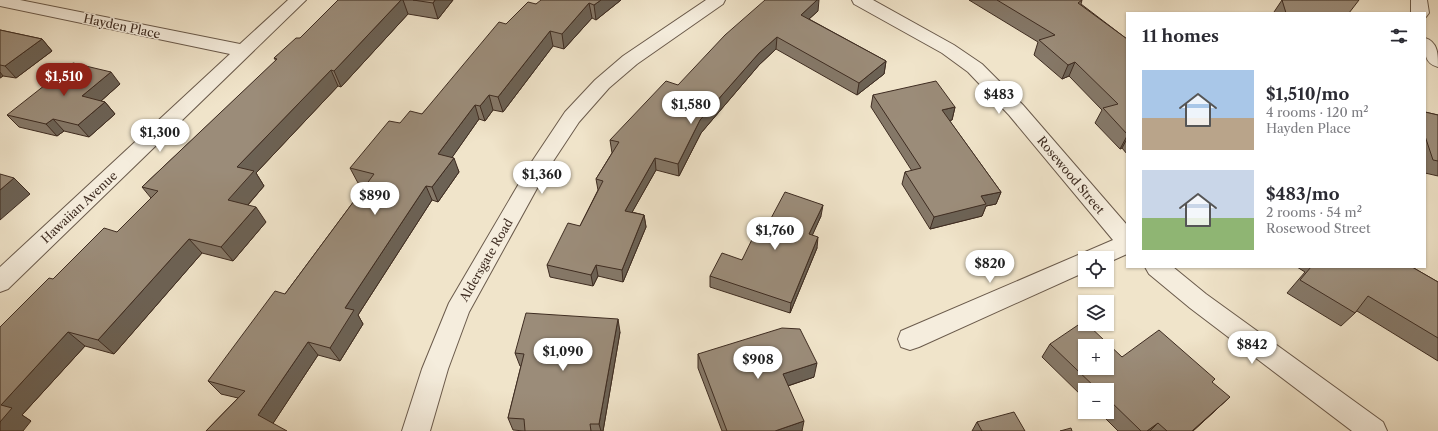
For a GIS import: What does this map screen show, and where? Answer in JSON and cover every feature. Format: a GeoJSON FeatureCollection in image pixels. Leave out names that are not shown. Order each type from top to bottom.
{"type":"FeatureCollection","features":[{"type":"Feature","properties":{"kind":"street","name":"Hawaiian Avenue"},"geometry":{"type":"LineString","coordinates":[[0,282],[298,0]]}},
{"type":"Feature","properties":{"kind":"street","name":"Aldersgate Road"},"geometry":{"type":"LineString","coordinates":[[416,431],[435,369],[458,310],[538,168],[572,117],[602,84],[625,65],[717,0]]}},
{"type":"Feature","properties":{"kind":"street","name":"Rosewood Street"},"geometry":{"type":"LineString","coordinates":[[860,0],[948,49],[975,68],[1016,110],[1126,242]]}},
{"type":"Feature","properties":{"kind":"street"},"geometry":{"type":"LineString","coordinates":[[1419,0],[1420,12]]}},
{"type":"Feature","properties":{"kind":"street","name":"Hayden Place"},"geometry":{"type":"LineString","coordinates":[[0,1],[244,51]]}},
{"type":"Feature","properties":{"kind":"street"},"geometry":{"type":"LineString","coordinates":[[1426,45],[1438,60]]}},
{"type":"Feature","properties":{"kind":"street"},"geometry":{"type":"LineString","coordinates":[[1110,251],[1126,243]]}},
{"type":"Feature","properties":{"kind":"street"},"geometry":{"type":"LineString","coordinates":[[910,339],[1078,265]]}},
{"type":"Feature","properties":{"kind":"street"},"geometry":{"type":"LineString","coordinates":[[1158,268],[1198,301],[1373,431]]}},
{"type":"Feature","properties":{"kind":"building"},"geometry":{"type":"Polygon","coordinates":[[[338,0],[401,0],[334,71],[331,70],[237,167],[254,171],[228,200],[256,207],[221,247],[189,239],[98,340],[68,332],[1,405],[12,408],[0,422],[0,327],[49,278],[53,279],[104,228],[117,232],[158,191],[142,187],[277,59],[274,58],[296,38],[300,38],[338,0]]]}},
{"type":"Feature","properties":{"kind":"building"},"geometry":{"type":"Polygon","coordinates":[[[413,0],[435,0],[433,3],[413,0]]]}},
{"type":"Feature","properties":{"kind":"building"},"geometry":{"type":"Polygon","coordinates":[[[541,0],[601,0],[594,5],[589,3],[562,34],[550,31],[498,97],[489,95],[480,106],[475,105],[438,154],[454,158],[432,187],[426,186],[345,308],[354,310],[330,348],[308,342],[258,415],[287,431],[206,431],[245,391],[208,381],[275,291],[285,294],[374,174],[350,168],[389,121],[400,123],[410,111],[422,114],[499,22],[506,24],[528,2],[536,4],[541,0]]]}},
{"type":"Feature","properties":{"kind":"building"},"geometry":{"type":"Polygon","coordinates":[[[765,0],[817,0],[801,15],[886,61],[859,83],[777,37],[759,53],[700,120],[678,164],[655,158],[625,211],[644,215],[622,270],[596,265],[591,275],[547,265],[568,223],[580,226],[603,181],[596,179],[619,142],[610,140],[666,81],[678,85],[725,35],[765,0]]]}},
{"type":"Feature","properties":{"kind":"building"},"geometry":{"type":"Polygon","coordinates":[[[997,0],[1082,0],[1078,3],[1126,38],[1126,133],[1103,108],[1118,104],[1075,62],[1068,65],[1039,40],[1055,35],[997,0]]]}},
{"type":"Feature","properties":{"kind":"building"},"geometry":{"type":"Polygon","coordinates":[[[1282,0],[1359,0],[1350,12],[1286,12],[1282,0]]]}},
{"type":"Feature","properties":{"kind":"building"},"geometry":{"type":"Polygon","coordinates":[[[0,30],[42,39],[5,66],[0,65],[0,30]]]}},
{"type":"Feature","properties":{"kind":"building"},"geometry":{"type":"Polygon","coordinates":[[[73,63],[111,72],[82,96],[105,102],[78,125],[53,119],[46,124],[7,115],[73,63]]]}},
{"type":"Feature","properties":{"kind":"building"},"geometry":{"type":"Polygon","coordinates":[[[936,81],[955,107],[942,110],[1001,192],[981,196],[986,204],[934,217],[905,172],[921,168],[873,95],[936,81]]]}},
{"type":"Feature","properties":{"kind":"building"},"geometry":{"type":"Polygon","coordinates":[[[1426,112],[1438,115],[1438,161],[1433,160],[1426,139],[1426,112]]]}},
{"type":"Feature","properties":{"kind":"building"},"geometry":{"type":"Polygon","coordinates":[[[0,174],[14,178],[0,190],[0,174]]]}},
{"type":"Feature","properties":{"kind":"building"},"geometry":{"type":"Polygon","coordinates":[[[785,192],[823,205],[809,234],[818,237],[791,303],[710,276],[722,253],[742,260],[762,219],[769,222],[785,192]]]}},
{"type":"Feature","properties":{"kind":"building"},"geometry":{"type":"Polygon","coordinates":[[[1310,268],[1414,268],[1438,282],[1438,338],[1368,296],[1355,313],[1300,280],[1310,268]]]}},
{"type":"Feature","properties":{"kind":"building"},"geometry":{"type":"Polygon","coordinates":[[[526,313],[618,319],[599,424],[590,424],[591,431],[525,431],[524,419],[508,418],[524,354],[515,353],[526,313]]]}},
{"type":"Feature","properties":{"kind":"building"},"geometry":{"type":"Polygon","coordinates":[[[1078,325],[1078,331],[1094,331],[1103,339],[1078,339],[1078,371],[1050,344],[1078,325]]]}},
{"type":"Feature","properties":{"kind":"building"},"geometry":{"type":"Polygon","coordinates":[[[782,328],[800,329],[817,363],[783,374],[804,421],[775,431],[727,431],[698,354],[782,328]]]}},
{"type":"Feature","properties":{"kind":"building"},"geometry":{"type":"Polygon","coordinates":[[[1159,330],[1215,379],[1212,382],[1230,397],[1192,431],[1167,431],[1158,423],[1147,431],[1141,431],[1114,405],[1114,383],[1091,383],[1082,375],[1114,375],[1114,349],[1122,357],[1159,330]]]}},
{"type":"Feature","properties":{"kind":"building"},"geometry":{"type":"Polygon","coordinates":[[[1014,412],[1025,431],[982,431],[977,422],[1014,412]]]}},
{"type":"Feature","properties":{"kind":"building"},"geometry":{"type":"Polygon","coordinates":[[[1071,428],[1072,431],[1060,431],[1071,428]]]}}]}
